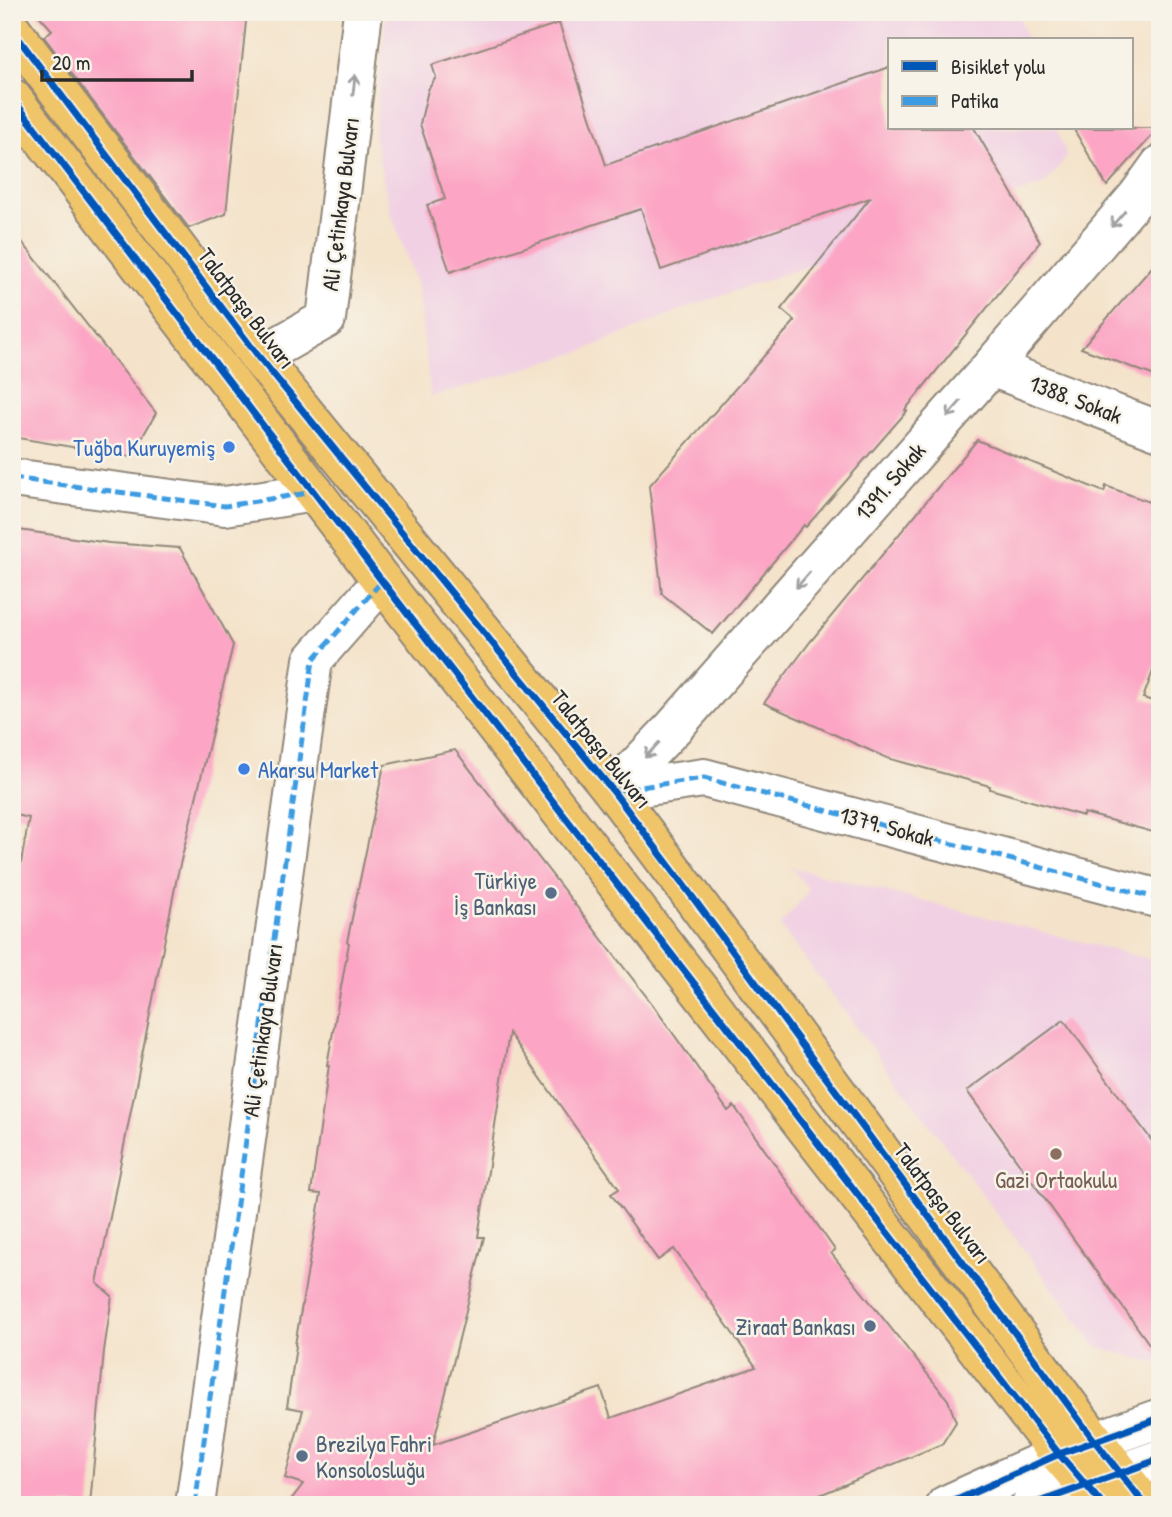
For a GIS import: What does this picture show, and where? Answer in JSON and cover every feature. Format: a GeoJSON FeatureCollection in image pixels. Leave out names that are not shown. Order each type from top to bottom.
{"type":"FeatureCollection","features":[{"type":"Feature","properties":{"kind":"main road","name":"Talatpaşa Bulvarı"},"geometry":{"type":"LineString","coordinates":[[12,30],[259,357],[674,872],[1094,1440],[1103,1487]]}},
{"type":"Feature","properties":{"kind":"main road","name":"Talatpaşa Bulvarı"},"geometry":{"type":"LineString","coordinates":[[12,98],[382,581],[1059,1454],[1103,1487],[1145,1505]]}},
{"type":"Feature","properties":{"kind":"street","name":"Ali Çetinkaya Bulvarı"},"geometry":{"type":"LineString","coordinates":[[259,357],[326,318],[363,12]]}},
{"type":"Feature","properties":{"kind":"street","name":"1391. Sokak"},"geometry":{"type":"LineString","coordinates":[[612,792],[674,727],[991,367],[1137,197],[1160,165]]}},
{"type":"Feature","properties":{"kind":"street","name":"1388. Sokak"},"geometry":{"type":"LineString","coordinates":[[991,367],[1160,431]]}},
{"type":"Feature","properties":{"kind":"street"},"geometry":{"type":"LineString","coordinates":[[12,478],[225,506],[314,492]]}},
{"type":"Feature","properties":{"kind":"street","name":"Ali Çetinkaya Bulvarı"},"geometry":{"type":"LineString","coordinates":[[195,1505],[313,660],[382,581]]}},
{"type":"Feature","properties":{"kind":"street","name":"1379. Sokak"},"geometry":{"type":"LineString","coordinates":[[612,792],[704,778],[1160,899]]}},
{"type":"Feature","properties":{"kind":"street"},"geometry":{"type":"LineString","coordinates":[[946,1505],[1059,1454],[1160,1418]]}},
{"type":"Feature","properties":{"kind":"street"},"geometry":{"type":"LineString","coordinates":[[1031,1505],[1103,1487],[1160,1459]]}},
{"type":"Feature","properties":{"kind":"shaded area"},"geometry":{"type":"Polygon","coordinates":[[[386,12],[1018,12],[1026,38],[888,38],[888,130],[1058,130],[1067,157],[1044,185],[691,306],[582,351],[431,397],[417,286],[390,210],[374,136],[386,12]]]}},
{"type":"Feature","properties":{"kind":"shaded area","name":"Gazi Ortaokulu"},"geometry":{"type":"Polygon","coordinates":[[[791,867],[1160,962],[1160,1362],[1155,1363],[1097,1347],[780,926],[809,890],[791,867]]]}},
{"type":"Feature","properties":{"kind":"building"},"geometry":{"type":"Polygon","coordinates":[[[36,12],[247,12],[226,214],[189,228],[44,37],[52,30],[36,12]]]}},
{"type":"Feature","properties":{"kind":"building"},"geometry":{"type":"Polygon","coordinates":[[[559,23],[606,165],[888,68],[888,130],[975,130],[1040,242],[905,410],[907,411],[806,527],[804,525],[713,634],[662,594],[649,486],[795,321],[781,309],[870,198],[661,270],[641,209],[450,272],[427,205],[445,199],[420,124],[428,90],[436,77],[432,65],[559,23]]]}},
{"type":"Feature","properties":{"kind":"building"},"geometry":{"type":"Polygon","coordinates":[[[1159,128],[1107,186],[1074,130],[1159,128]]]}},
{"type":"Feature","properties":{"kind":"building"},"geometry":{"type":"Polygon","coordinates":[[[12,229],[156,413],[131,457],[12,437],[12,229]]]}},
{"type":"Feature","properties":{"kind":"building"},"geometry":{"type":"Polygon","coordinates":[[[1160,258],[1160,378],[1081,348],[1160,258]]]}},
{"type":"Feature","properties":{"kind":"building"},"geometry":{"type":"Polygon","coordinates":[[[977,440],[1104,492],[1106,486],[1160,506],[1160,652],[1143,698],[1160,703],[1160,834],[1084,813],[1083,816],[990,789],[990,786],[887,758],[764,703],[810,642],[977,440]]]}},
{"type":"Feature","properties":{"kind":"building"},"geometry":{"type":"Polygon","coordinates":[[[12,529],[109,543],[180,548],[233,645],[177,877],[97,1283],[112,1296],[104,1351],[90,1505],[12,1505],[12,913],[29,818],[12,814],[12,529]]]}},
{"type":"Feature","properties":{"kind":"building"},"geometry":{"type":"Polygon","coordinates":[[[455,750],[653,1005],[728,1111],[734,1106],[835,1250],[831,1253],[948,1400],[956,1422],[942,1444],[796,1505],[287,1505],[303,1484],[285,1478],[303,1410],[287,1407],[321,1194],[311,1193],[327,1065],[349,943],[347,942],[384,765],[455,750]],[[509,1033],[478,1237],[484,1237],[433,1445],[601,1388],[611,1418],[756,1367],[674,1249],[658,1260],[611,1194],[619,1189],[509,1033]]]}},
{"type":"Feature","properties":{"kind":"building"},"geometry":{"type":"Polygon","coordinates":[[[1064,1020],[1160,1152],[1160,1359],[967,1091],[1064,1020]]]}},
{"type":"Feature","properties":{"kind":"marked path"},"geometry":{"type":"LineString","coordinates":[[12,478],[225,506],[314,492]]}},
{"type":"Feature","properties":{"kind":"marked path"},"geometry":{"type":"LineString","coordinates":[[195,1505],[313,660],[382,581]]}},
{"type":"Feature","properties":{"kind":"marked path"},"geometry":{"type":"LineString","coordinates":[[613,791],[704,778],[1160,899]]}},
{"type":"Feature","properties":{"kind":"cycle path"},"geometry":{"type":"LineString","coordinates":[[12,30],[259,357],[613,791],[1145,1505]]}},
{"type":"Feature","properties":{"kind":"cycle path"},"geometry":{"type":"LineString","coordinates":[[12,98],[382,581],[1059,1454],[1103,1505]]}},
{"type":"Feature","properties":{"kind":"cycle path"},"geometry":{"type":"LineString","coordinates":[[946,1505],[1059,1454],[1160,1418]]}},
{"type":"Feature","properties":{"kind":"cycle path"},"geometry":{"type":"LineString","coordinates":[[1031,1505],[1160,1459]]}},
{"type":"Feature","properties":{"kind":"place","name":"Tuğba Kuruyemiş"},"geometry":{"type":"Point","coordinates":[229,447]}},
{"type":"Feature","properties":{"kind":"place","name":"Akarsu Market"},"geometry":{"type":"Point","coordinates":[244,769]}},
{"type":"Feature","properties":{"kind":"place","name":"Türkiye İş Bankası"},"geometry":{"type":"Point","coordinates":[551,893]}},
{"type":"Feature","properties":{"kind":"place","name":"Gazi Ortaokulu"},"geometry":{"type":"Point","coordinates":[1056,1154]}},
{"type":"Feature","properties":{"kind":"place","name":"Ziraat Bankası"},"geometry":{"type":"Point","coordinates":[870,1326]}},
{"type":"Feature","properties":{"kind":"place","name":"Brezilya Fahri Konsolosluğu"},"geometry":{"type":"Point","coordinates":[302,1456]}}]}
